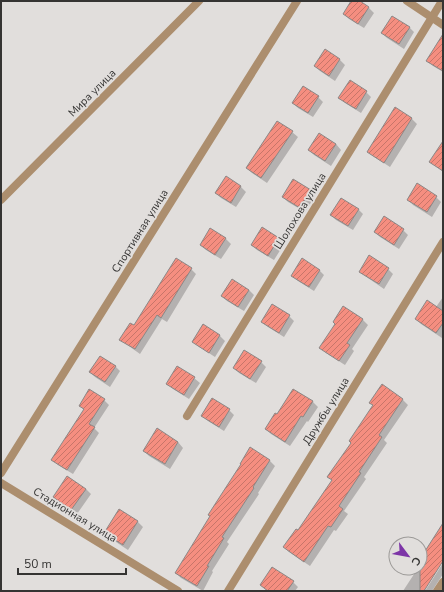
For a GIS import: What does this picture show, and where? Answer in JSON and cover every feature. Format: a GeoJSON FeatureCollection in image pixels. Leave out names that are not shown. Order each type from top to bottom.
{"type":"FeatureCollection","features":[{"type":"Feature","properties":{"kind":"street","name":"Мира улица"},"geometry":{"type":"LineString","coordinates":[[1,200],[199,1]]}},
{"type":"Feature","properties":{"kind":"street","name":"Спортивная улица"},"geometry":{"type":"LineString","coordinates":[[1,473],[297,1]]}},
{"type":"Feature","properties":{"kind":"street"},"geometry":{"type":"LineString","coordinates":[[407,1],[443,25]]}},
{"type":"Feature","properties":{"kind":"street","name":"Шолохова улица"},"geometry":{"type":"LineString","coordinates":[[188,416],[442,1]]}},
{"type":"Feature","properties":{"kind":"street","name":"Дружбы улица"},"geometry":{"type":"LineString","coordinates":[[228,591],[443,242]]}},
{"type":"Feature","properties":{"kind":"street","name":"Стадионная улица"},"geometry":{"type":"LineString","coordinates":[[1,483],[178,591]]}},
{"type":"Feature","properties":{"kind":"street"},"geometry":{"type":"LineString","coordinates":[[437,591],[443,582]]}},
{"type":"Feature","properties":{"kind":"building"},"geometry":{"type":"Polygon","coordinates":[[[351,1],[360,1],[369,7],[358,24],[343,14],[351,1]]]}},
{"type":"Feature","properties":{"kind":"building"},"geometry":{"type":"Polygon","coordinates":[[[392,16],[410,27],[399,44],[381,33],[392,16]]]}},
{"type":"Feature","properties":{"kind":"building"},"geometry":{"type":"Polygon","coordinates":[[[443,34],[443,71],[426,61],[443,34]]]}},
{"type":"Feature","properties":{"kind":"building"},"geometry":{"type":"Polygon","coordinates":[[[325,49],[340,59],[329,76],[314,66],[325,49]]]}},
{"type":"Feature","properties":{"kind":"building"},"geometry":{"type":"Polygon","coordinates":[[[350,80],[367,91],[356,109],[338,98],[350,80]]]}},
{"type":"Feature","properties":{"kind":"building"},"geometry":{"type":"Polygon","coordinates":[[[303,86],[319,96],[308,113],[292,103],[303,86]]]}},
{"type":"Feature","properties":{"kind":"building"},"geometry":{"type":"Polygon","coordinates":[[[395,107],[412,118],[384,163],[367,152],[395,107]]]}},
{"type":"Feature","properties":{"kind":"building"},"geometry":{"type":"Polygon","coordinates":[[[277,121],[293,131],[261,178],[246,168],[277,121]]]}},
{"type":"Feature","properties":{"kind":"building"},"geometry":{"type":"Polygon","coordinates":[[[319,133],[336,144],[325,161],[308,150],[319,133]]]}},
{"type":"Feature","properties":{"kind":"building"},"geometry":{"type":"Polygon","coordinates":[[[443,141],[443,171],[429,162],[443,141]]]}},
{"type":"Feature","properties":{"kind":"building"},"geometry":{"type":"Polygon","coordinates":[[[226,176],[241,186],[231,203],[215,193],[226,176]]]}},
{"type":"Feature","properties":{"kind":"building"},"geometry":{"type":"Polygon","coordinates":[[[293,179],[311,190],[300,208],[282,197],[293,179]]]}},
{"type":"Feature","properties":{"kind":"building"},"geometry":{"type":"Polygon","coordinates":[[[417,183],[437,196],[427,212],[407,200],[417,183]]]}},
{"type":"Feature","properties":{"kind":"building"},"geometry":{"type":"Polygon","coordinates":[[[341,198],[359,209],[348,226],[330,215],[341,198]]]}},
{"type":"Feature","properties":{"kind":"building"},"geometry":{"type":"Polygon","coordinates":[[[384,216],[404,229],[394,245],[374,232],[384,216]]]}},
{"type":"Feature","properties":{"kind":"building"},"geometry":{"type":"Polygon","coordinates":[[[262,227],[279,238],[268,256],[251,245],[262,227]]]}},
{"type":"Feature","properties":{"kind":"building"},"geometry":{"type":"Polygon","coordinates":[[[210,228],[226,238],[215,255],[200,245],[210,228]]]}},
{"type":"Feature","properties":{"kind":"building"},"geometry":{"type":"Polygon","coordinates":[[[369,255],[389,268],[379,284],[359,272],[369,255]]]}},
{"type":"Feature","properties":{"kind":"building"},"geometry":{"type":"Polygon","coordinates":[[[176,258],[192,268],[161,318],[157,315],[135,349],[119,340],[130,323],[134,325],[176,258]]]}},
{"type":"Feature","properties":{"kind":"building"},"geometry":{"type":"Polygon","coordinates":[[[302,258],[320,270],[309,287],[291,276],[302,258]]]}},
{"type":"Feature","properties":{"kind":"building"},"geometry":{"type":"Polygon","coordinates":[[[232,279],[249,290],[238,307],[221,296],[232,279]]]}},
{"type":"Feature","properties":{"kind":"building"},"geometry":{"type":"Polygon","coordinates":[[[427,300],[443,311],[443,323],[436,333],[415,319],[427,300]]]}},
{"type":"Feature","properties":{"kind":"building"},"geometry":{"type":"Polygon","coordinates":[[[272,304],[290,315],[279,333],[261,322],[272,304]]]}},
{"type":"Feature","properties":{"kind":"building"},"geometry":{"type":"Polygon","coordinates":[[[343,306],[363,319],[347,343],[350,345],[339,361],[319,348],[335,324],[333,322],[343,306]]]}},
{"type":"Feature","properties":{"kind":"building"},"geometry":{"type":"Polygon","coordinates":[[[203,324],[220,335],[209,353],[192,342],[203,324]]]}},
{"type":"Feature","properties":{"kind":"building"},"geometry":{"type":"Polygon","coordinates":[[[244,350],[262,361],[250,379],[233,368],[244,350]]]}},
{"type":"Feature","properties":{"kind":"building"},"geometry":{"type":"Polygon","coordinates":[[[100,356],[116,366],[105,382],[89,372],[100,356]]]}},
{"type":"Feature","properties":{"kind":"building"},"geometry":{"type":"Polygon","coordinates":[[[177,366],[195,377],[184,395],[166,384],[177,366]]]}},
{"type":"Feature","properties":{"kind":"building"},"geometry":{"type":"Polygon","coordinates":[[[382,384],[403,399],[379,435],[382,437],[359,472],[361,473],[339,506],[343,509],[331,527],[328,526],[304,562],[283,547],[296,529],[298,530],[332,480],[327,477],[351,443],[349,441],[373,405],[369,403],[382,384]]]}},
{"type":"Feature","properties":{"kind":"building"},"geometry":{"type":"Polygon","coordinates":[[[89,389],[105,399],[89,424],[95,427],[67,470],[51,460],[84,409],[79,406],[89,389]]]}},
{"type":"Feature","properties":{"kind":"building"},"geometry":{"type":"Polygon","coordinates":[[[293,389],[313,401],[303,417],[301,416],[285,442],[265,429],[275,413],[277,414],[293,389]]]}},
{"type":"Feature","properties":{"kind":"building"},"geometry":{"type":"Polygon","coordinates":[[[212,398],[230,409],[219,427],[201,416],[212,398]]]}},
{"type":"Feature","properties":{"kind":"building"},"geometry":{"type":"Polygon","coordinates":[[[157,428],[178,442],[165,464],[143,451],[157,428]]]}},
{"type":"Feature","properties":{"kind":"building"},"geometry":{"type":"Polygon","coordinates":[[[250,447],[270,460],[253,487],[254,488],[222,537],[224,538],[197,586],[175,573],[210,516],[208,515],[241,464],[250,447]]]}},
{"type":"Feature","properties":{"kind":"building"},"geometry":{"type":"Polygon","coordinates":[[[67,476],[86,489],[71,510],[53,497],[67,476]]]}},
{"type":"Feature","properties":{"kind":"building"},"geometry":{"type":"Polygon","coordinates":[[[119,509],[138,521],[123,545],[104,533],[119,509]]]}},
{"type":"Feature","properties":{"kind":"building"},"geometry":{"type":"Polygon","coordinates":[[[443,523],[443,561],[424,591],[420,591],[420,576],[428,576],[428,546],[443,523]]]}},
{"type":"Feature","properties":{"kind":"building"},"geometry":{"type":"Polygon","coordinates":[[[272,567],[294,581],[287,591],[268,591],[260,585],[272,567]]]}}]}
